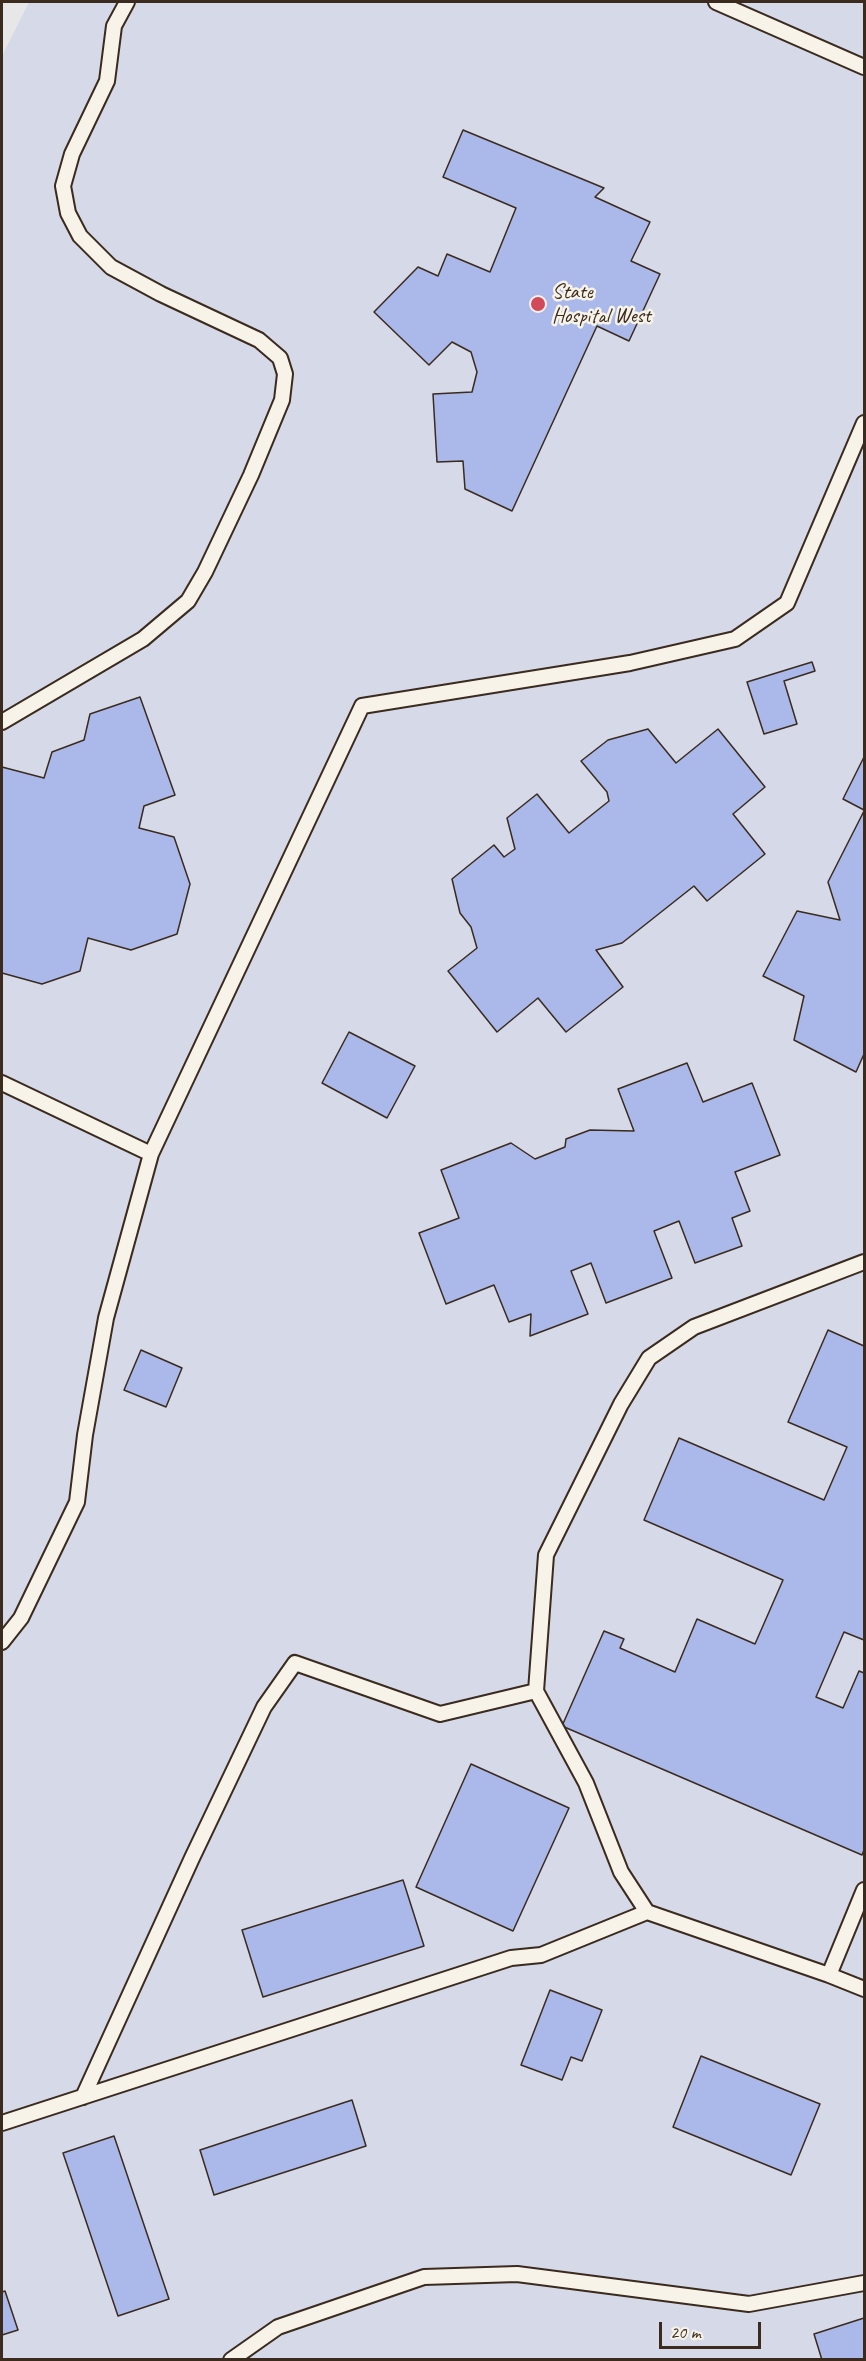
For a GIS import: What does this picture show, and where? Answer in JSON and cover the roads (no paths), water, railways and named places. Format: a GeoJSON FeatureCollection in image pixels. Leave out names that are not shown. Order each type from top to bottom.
{"type":"FeatureCollection","features":[{"type":"Feature","properties":{"kind":"lane"},"geometry":{"type":"LineString","coordinates":[[2,722],[143,639],[188,601],[205,572],[251,475],[282,400],[285,374],[280,358],[259,340],[161,294],[111,267],[80,236],[68,213],[63,186],[72,154],[107,81],[114,26],[127,2]]}},
{"type":"Feature","properties":{"kind":"lane"},"geometry":{"type":"LineString","coordinates":[[716,2],[864,67]]}},
{"type":"Feature","properties":{"kind":"lane"},"geometry":{"type":"LineString","coordinates":[[2,1642],[21,1618],[77,1502],[85,1435],[106,1318],[151,1154],[362,706],[630,663],[735,639],[787,603],[864,423]]}},
{"type":"Feature","properties":{"kind":"lane"},"geometry":{"type":"LineString","coordinates":[[2,1083],[151,1154]]}},
{"type":"Feature","properties":{"kind":"lane"},"geometry":{"type":"LineString","coordinates":[[864,1262],[694,1327],[649,1358],[621,1404],[546,1555],[536,1690],[586,1783],[621,1872],[646,1912],[864,1989]]}},
{"type":"Feature","properties":{"kind":"lane"},"geometry":{"type":"LineString","coordinates":[[83,2097],[264,1707],[295,1663],[440,1714],[536,1690]]}},
{"type":"Feature","properties":{"kind":"lane"},"geometry":{"type":"LineString","coordinates":[[829,1975],[864,1890]]}},
{"type":"Feature","properties":{"kind":"lane"},"geometry":{"type":"LineString","coordinates":[[2,2123],[511,1958],[541,1955],[646,1912]]}},
{"type":"Feature","properties":{"kind":"lane"},"geometry":{"type":"LineString","coordinates":[[231,2360],[278,2326],[424,2277],[517,2274],[749,2304],[864,2283]]}},
{"type":"Feature","properties":{"kind":"place","name":"State Hospital West"},"geometry":{"type":"Point","coordinates":[538,304]}}]}
